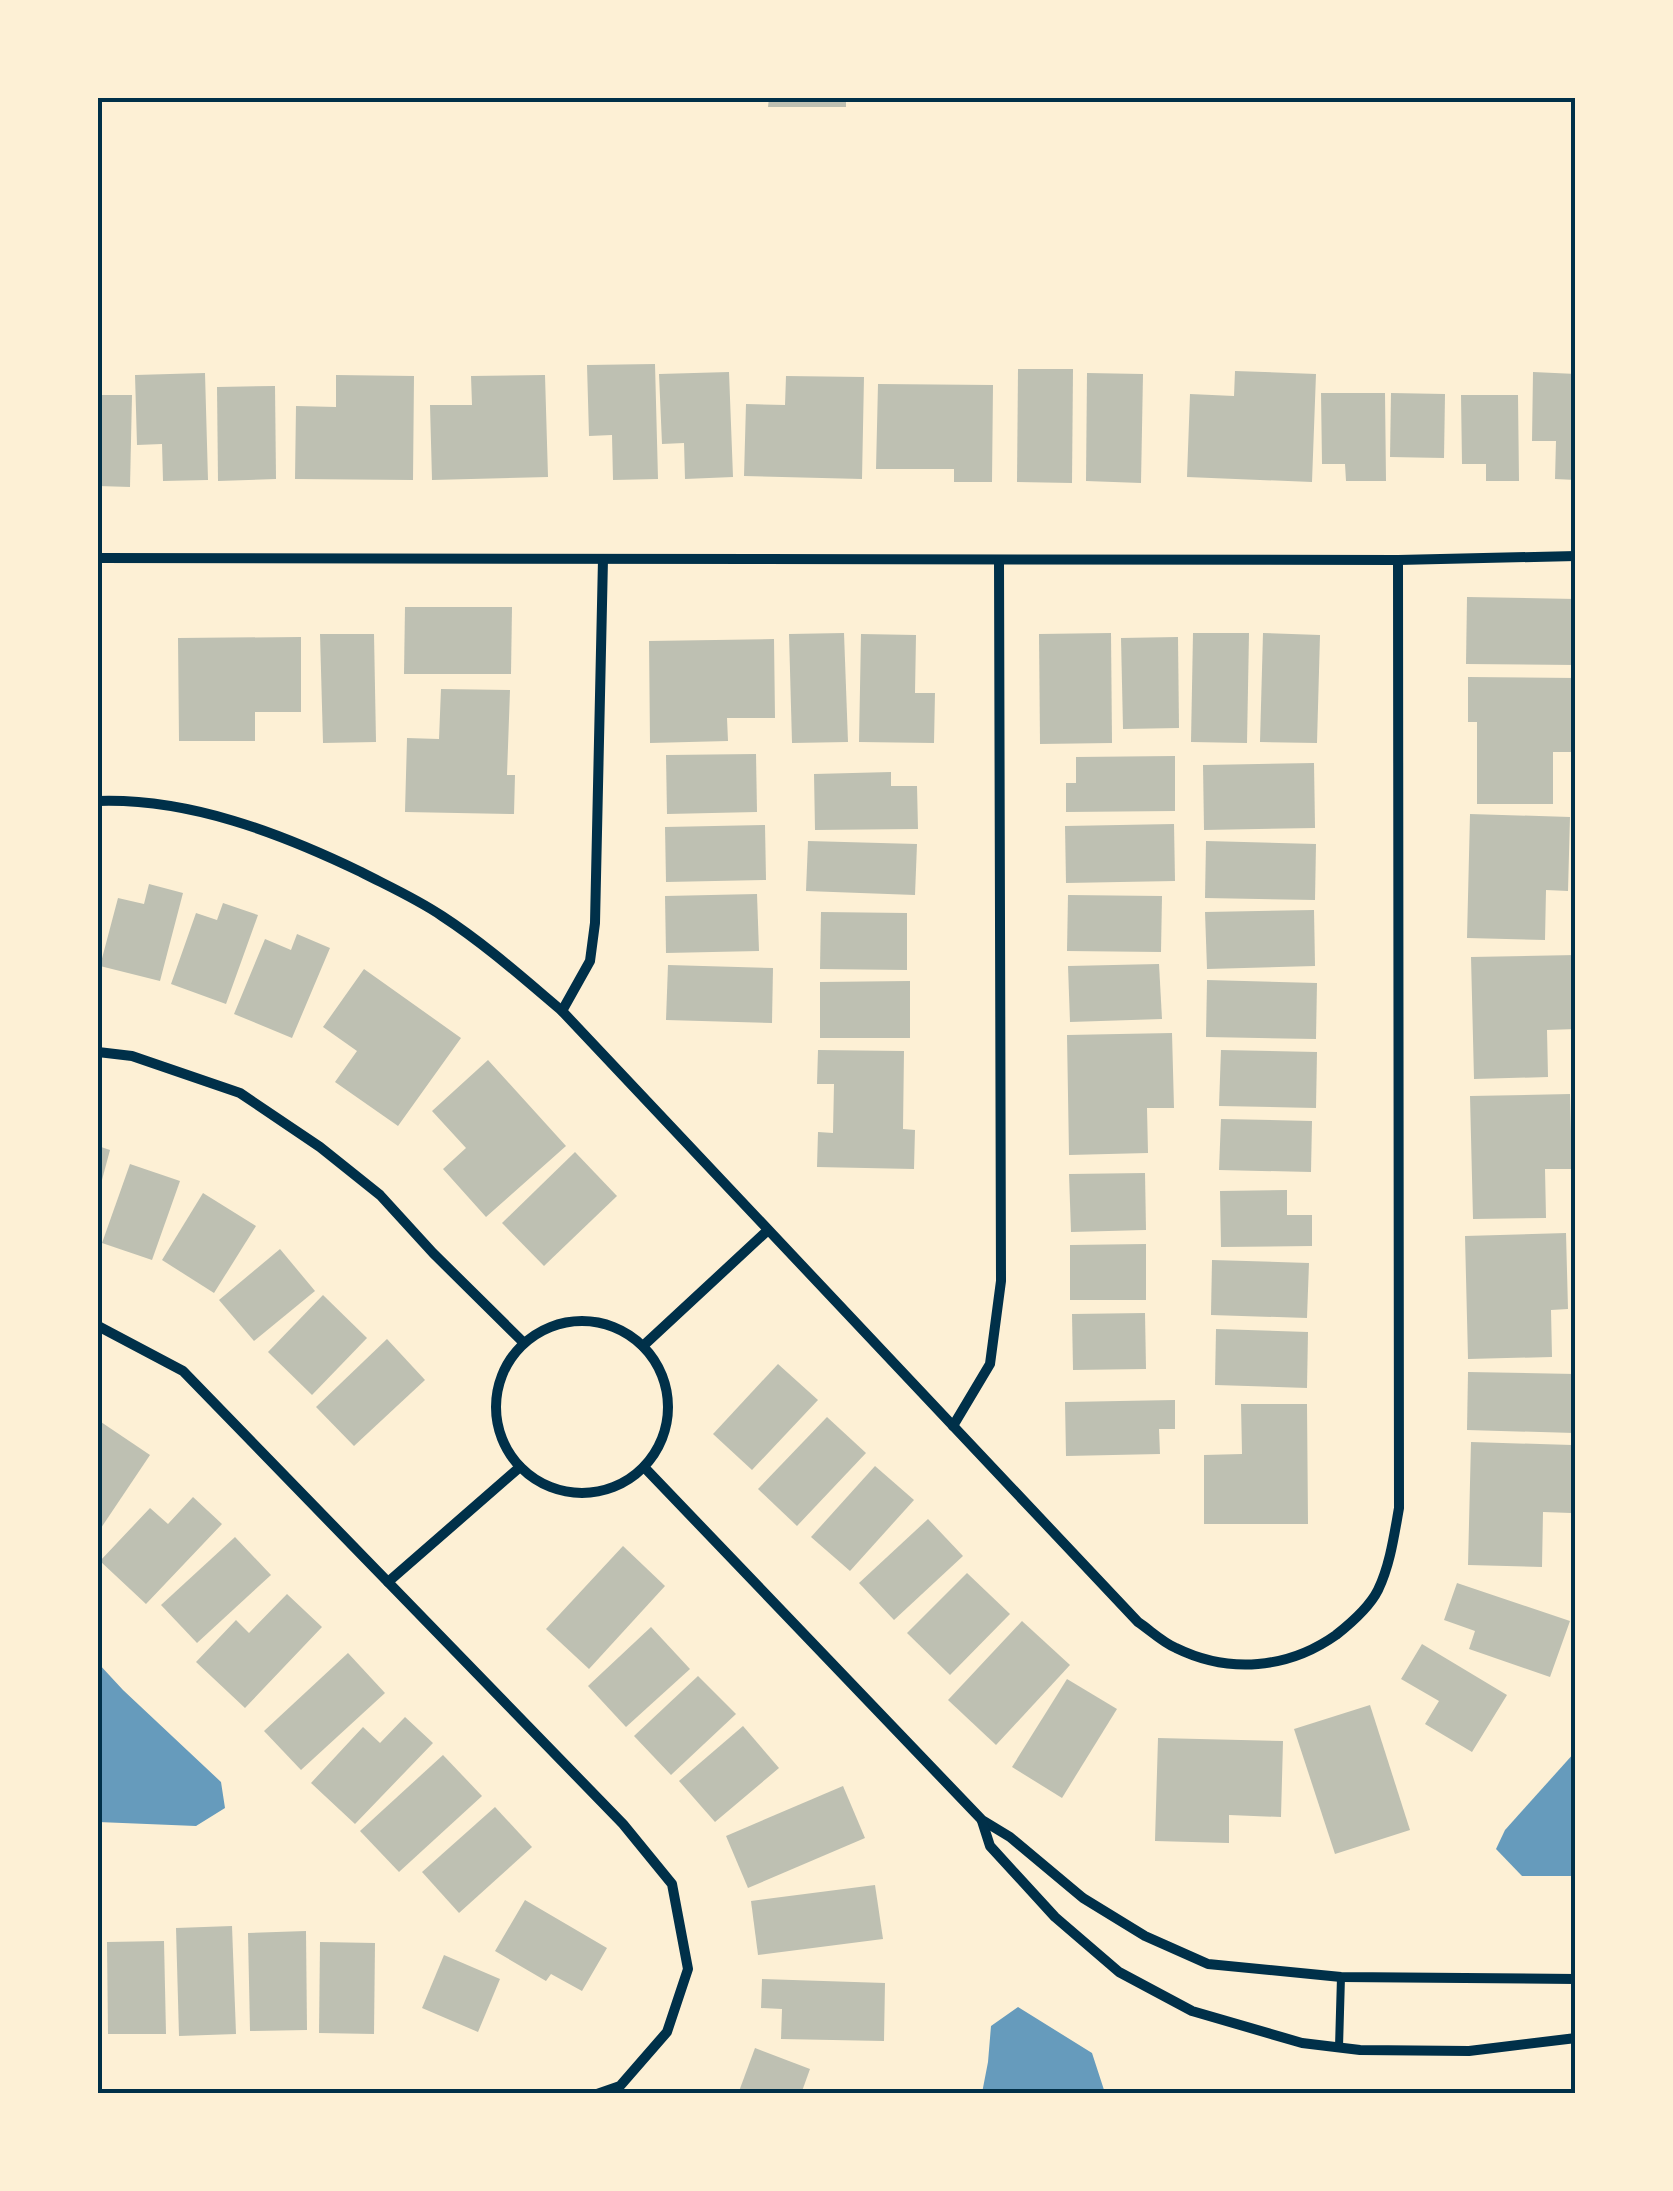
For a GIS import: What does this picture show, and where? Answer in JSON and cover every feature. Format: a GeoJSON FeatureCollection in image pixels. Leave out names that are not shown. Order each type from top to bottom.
{"type":"FeatureCollection","features":[{"type":"Feature","properties":{"kind":"street"},"geometry":{"type":"LineString","coordinates":[[98,558],[1398,560],[1576,556]]}},
{"type":"Feature","properties":{"kind":"street"},"geometry":{"type":"LineString","coordinates":[[562,1011],[590,961],[595,923],[602,559]]}},
{"type":"Feature","properties":{"kind":"street"},"geometry":{"type":"LineString","coordinates":[[953,1426],[990,1364],[1000,1281],[999,560]]}},
{"type":"Feature","properties":{"kind":"street"},"geometry":{"type":"LineString","coordinates":[[98,801],[162,804],[228,819],[326,855],[440,914],[490,950],[562,1011],[1138,1622],[1175,1648],[1223,1664],[1274,1664],[1315,1650],[1345,1628],[1376,1594],[1392,1552],[1399,1508],[1398,560]]}},
{"type":"Feature","properties":{"kind":"street"},"geometry":{"type":"LineString","coordinates":[[98,1052],[132,1056],[240,1093],[320,1147],[380,1194],[524,1343]]}},
{"type":"Feature","properties":{"kind":"street"},"geometry":{"type":"LineString","coordinates":[[643,1346],[767,1230]]}},
{"type":"Feature","properties":{"kind":"street"},"geometry":{"type":"LineString","coordinates":[[571,1322],[598,1322],[622,1330],[643,1346],[659,1368],[667,1393],[667,1420],[659,1445],[644,1467],[622,1483],[595,1492],[568,1492],[541,1483],[520,1467],[504,1444],[496,1418],[497,1390],[507,1364],[524,1343],[546,1329],[571,1322]]}},
{"type":"Feature","properties":{"kind":"street"},"geometry":{"type":"LineString","coordinates":[[98,1326],[183,1371],[622,1824],[672,1884],[688,1968],[666,2032],[620,2086],[597,2094]]}},
{"type":"Feature","properties":{"kind":"street"},"geometry":{"type":"LineString","coordinates":[[388,1582],[520,1467]]}},
{"type":"Feature","properties":{"kind":"street"},"geometry":{"type":"LineString","coordinates":[[644,1467],[982,1820],[1010,1837],[1083,1898],[1145,1936],[1208,1964],[1341,1977],[1576,1979]]}},
{"type":"Feature","properties":{"kind":"street"},"geometry":{"type":"LineString","coordinates":[[982,1820],[990,1846],[1054,1917],[1119,1972],[1192,2011],[1302,2043],[1360,2050],[1470,2051],[1576,2038]]}},
{"type":"Feature","properties":{"kind":"lane"},"geometry":{"type":"LineString","coordinates":[[1338,2047],[1341,1977]]}},
{"type":"Feature","properties":{"kind":"water"},"geometry":{"type":"Polygon","coordinates":[[[98,1663],[221,1782],[225,1808],[196,1826],[98,1822],[98,1663]]]}},
{"type":"Feature","properties":{"kind":"water"},"geometry":{"type":"Polygon","coordinates":[[[1575,1752],[1575,1876],[1522,1876],[1496,1849],[1505,1830],[1575,1752]]]}},
{"type":"Feature","properties":{"kind":"water"},"geometry":{"type":"Polygon","coordinates":[[[1018,2007],[1092,2053],[1105,2093],[982,2093],[991,2026],[1018,2007]]]}},
{"type":"Feature","properties":{"kind":"building"},"geometry":{"type":"Polygon","coordinates":[[[769,98],[846,98],[846,107],[768,107],[769,98]]]}},
{"type":"Feature","properties":{"kind":"building"},"geometry":{"type":"Polygon","coordinates":[[[655,364],[658,479],[613,480],[612,435],[589,436],[587,365],[655,364]]]}},
{"type":"Feature","properties":{"kind":"building"},"geometry":{"type":"Polygon","coordinates":[[[1018,369],[1073,369],[1072,483],[1017,482],[1018,369]]]}},
{"type":"Feature","properties":{"kind":"building"},"geometry":{"type":"Polygon","coordinates":[[[1235,371],[1316,374],[1312,482],[1187,477],[1190,394],[1234,396],[1235,371]]]}},
{"type":"Feature","properties":{"kind":"building"},"geometry":{"type":"Polygon","coordinates":[[[729,372],[733,477],[685,479],[684,443],[662,444],[659,374],[729,372]]]}},
{"type":"Feature","properties":{"kind":"building"},"geometry":{"type":"Polygon","coordinates":[[[1533,372],[1576,374],[1576,480],[1555,479],[1556,441],[1532,441],[1533,372]]]}},
{"type":"Feature","properties":{"kind":"building"},"geometry":{"type":"Polygon","coordinates":[[[205,373],[208,480],[163,481],[162,444],[137,445],[135,375],[205,373]]]}},
{"type":"Feature","properties":{"kind":"building"},"geometry":{"type":"Polygon","coordinates":[[[1087,373],[1143,374],[1141,483],[1086,481],[1087,373]]]}},
{"type":"Feature","properties":{"kind":"building"},"geometry":{"type":"Polygon","coordinates":[[[336,375],[414,376],[413,480],[295,479],[296,406],[336,407],[336,375]]]}},
{"type":"Feature","properties":{"kind":"building"},"geometry":{"type":"Polygon","coordinates":[[[545,375],[548,477],[432,480],[430,405],[472,405],[471,376],[545,375]]]}},
{"type":"Feature","properties":{"kind":"building"},"geometry":{"type":"Polygon","coordinates":[[[786,376],[864,377],[862,479],[744,476],[746,404],[785,405],[786,376]]]}},
{"type":"Feature","properties":{"kind":"building"},"geometry":{"type":"Polygon","coordinates":[[[878,384],[993,385],[992,482],[954,482],[954,469],[876,469],[878,384]]]}},
{"type":"Feature","properties":{"kind":"building"},"geometry":{"type":"Polygon","coordinates":[[[275,386],[276,479],[218,481],[217,387],[275,386]]]}},
{"type":"Feature","properties":{"kind":"building"},"geometry":{"type":"Polygon","coordinates":[[[1321,393],[1385,393],[1386,481],[1346,481],[1345,464],[1322,464],[1321,393]]]}},
{"type":"Feature","properties":{"kind":"building"},"geometry":{"type":"Polygon","coordinates":[[[1391,393],[1445,394],[1444,458],[1390,457],[1391,393]]]}},
{"type":"Feature","properties":{"kind":"building"},"geometry":{"type":"Polygon","coordinates":[[[98,395],[132,395],[130,487],[98,486],[98,395]]]}},
{"type":"Feature","properties":{"kind":"building"},"geometry":{"type":"Polygon","coordinates":[[[1461,395],[1518,395],[1519,481],[1486,481],[1486,464],[1462,464],[1461,395]]]}},
{"type":"Feature","properties":{"kind":"building"},"geometry":{"type":"Polygon","coordinates":[[[1467,597],[1576,599],[1576,665],[1466,664],[1467,597]]]}},
{"type":"Feature","properties":{"kind":"building"},"geometry":{"type":"Polygon","coordinates":[[[405,607],[512,607],[511,674],[404,674],[405,607]]]}},
{"type":"Feature","properties":{"kind":"building"},"geometry":{"type":"Polygon","coordinates":[[[844,633],[848,742],[792,743],[789,634],[844,633]]]}},
{"type":"Feature","properties":{"kind":"building"},"geometry":{"type":"Polygon","coordinates":[[[1111,633],[1112,743],[1040,744],[1039,634],[1111,633]]]}},
{"type":"Feature","properties":{"kind":"building"},"geometry":{"type":"Polygon","coordinates":[[[1193,633],[1249,633],[1247,743],[1191,742],[1193,633]]]}},
{"type":"Feature","properties":{"kind":"building"},"geometry":{"type":"Polygon","coordinates":[[[1263,633],[1320,635],[1317,743],[1260,742],[1263,633]]]}},
{"type":"Feature","properties":{"kind":"building"},"geometry":{"type":"Polygon","coordinates":[[[320,634],[374,634],[376,742],[323,743],[320,634]]]}},
{"type":"Feature","properties":{"kind":"building"},"geometry":{"type":"Polygon","coordinates":[[[861,634],[916,635],[915,693],[935,693],[934,743],[859,742],[861,634]]]}},
{"type":"Feature","properties":{"kind":"building"},"geometry":{"type":"Polygon","coordinates":[[[301,637],[301,712],[255,712],[255,741],[179,741],[178,638],[301,637]]]}},
{"type":"Feature","properties":{"kind":"building"},"geometry":{"type":"Polygon","coordinates":[[[1178,637],[1179,728],[1123,729],[1121,638],[1178,637]]]}},
{"type":"Feature","properties":{"kind":"building"},"geometry":{"type":"Polygon","coordinates":[[[774,639],[775,718],[727,718],[728,741],[650,743],[649,641],[774,639]]]}},
{"type":"Feature","properties":{"kind":"building"},"geometry":{"type":"Polygon","coordinates":[[[1468,677],[1576,678],[1576,752],[1553,752],[1553,804],[1477,804],[1477,722],[1468,722],[1468,677]]]}},
{"type":"Feature","properties":{"kind":"building"},"geometry":{"type":"Polygon","coordinates":[[[441,689],[510,690],[507,775],[515,775],[514,814],[405,812],[407,738],[439,739],[441,689]]]}},
{"type":"Feature","properties":{"kind":"building"},"geometry":{"type":"Polygon","coordinates":[[[756,754],[757,812],[667,814],[666,755],[756,754]]]}},
{"type":"Feature","properties":{"kind":"building"},"geometry":{"type":"Polygon","coordinates":[[[1175,756],[1175,811],[1066,812],[1066,783],[1076,783],[1076,757],[1175,756]]]}},
{"type":"Feature","properties":{"kind":"building"},"geometry":{"type":"Polygon","coordinates":[[[1314,763],[1315,828],[1204,830],[1203,765],[1314,763]]]}},
{"type":"Feature","properties":{"kind":"building"},"geometry":{"type":"Polygon","coordinates":[[[891,772],[891,786],[917,786],[918,829],[815,830],[814,774],[891,772]]]}},
{"type":"Feature","properties":{"kind":"building"},"geometry":{"type":"Polygon","coordinates":[[[1470,814],[1570,817],[1568,891],[1546,890],[1545,940],[1467,938],[1470,814]]]}},
{"type":"Feature","properties":{"kind":"building"},"geometry":{"type":"Polygon","coordinates":[[[1174,824],[1175,881],[1066,883],[1065,826],[1174,824]]]}},
{"type":"Feature","properties":{"kind":"building"},"geometry":{"type":"Polygon","coordinates":[[[765,825],[766,880],[666,882],[665,827],[765,825]]]}},
{"type":"Feature","properties":{"kind":"building"},"geometry":{"type":"Polygon","coordinates":[[[808,841],[917,844],[915,895],[806,891],[808,841]]]}},
{"type":"Feature","properties":{"kind":"building"},"geometry":{"type":"Polygon","coordinates":[[[1206,841],[1316,844],[1315,900],[1205,898],[1206,841]]]}},
{"type":"Feature","properties":{"kind":"building"},"geometry":{"type":"Polygon","coordinates":[[[149,884],[183,893],[160,981],[100,966],[118,898],[144,904],[149,884]]]}},
{"type":"Feature","properties":{"kind":"building"},"geometry":{"type":"Polygon","coordinates":[[[757,894],[759,951],[666,953],[665,896],[757,894]]]}},
{"type":"Feature","properties":{"kind":"building"},"geometry":{"type":"Polygon","coordinates":[[[1068,895],[1162,896],[1161,952],[1067,951],[1068,895]]]}},
{"type":"Feature","properties":{"kind":"building"},"geometry":{"type":"Polygon","coordinates":[[[223,903],[258,915],[226,1004],[171,984],[196,913],[217,920],[223,903]]]}},
{"type":"Feature","properties":{"kind":"building"},"geometry":{"type":"Polygon","coordinates":[[[1314,910],[1315,966],[1207,969],[1205,912],[1314,910]]]}},
{"type":"Feature","properties":{"kind":"building"},"geometry":{"type":"Polygon","coordinates":[[[821,912],[907,913],[907,970],[820,969],[821,912]]]}},
{"type":"Feature","properties":{"kind":"building"},"geometry":{"type":"Polygon","coordinates":[[[297,934],[330,948],[292,1038],[234,1014],[265,939],[291,950],[297,934]]]}},
{"type":"Feature","properties":{"kind":"building"},"geometry":{"type":"Polygon","coordinates":[[[1576,955],[1576,1029],[1547,1030],[1548,1077],[1474,1079],[1471,957],[1576,955]]]}},
{"type":"Feature","properties":{"kind":"building"},"geometry":{"type":"Polygon","coordinates":[[[1159,964],[1162,1019],[1070,1022],[1068,966],[1159,964]]]}},
{"type":"Feature","properties":{"kind":"building"},"geometry":{"type":"Polygon","coordinates":[[[668,965],[773,968],[772,1023],[666,1020],[668,965]]]}},
{"type":"Feature","properties":{"kind":"building"},"geometry":{"type":"Polygon","coordinates":[[[364,969],[461,1038],[398,1126],[335,1082],[357,1051],[323,1027],[364,969]]]}},
{"type":"Feature","properties":{"kind":"building"},"geometry":{"type":"Polygon","coordinates":[[[1207,980],[1317,983],[1316,1039],[1206,1037],[1207,980]]]}},
{"type":"Feature","properties":{"kind":"building"},"geometry":{"type":"Polygon","coordinates":[[[910,981],[910,1038],[820,1038],[820,982],[910,981]]]}},
{"type":"Feature","properties":{"kind":"building"},"geometry":{"type":"Polygon","coordinates":[[[1172,1033],[1174,1108],[1147,1108],[1148,1153],[1069,1155],[1067,1035],[1172,1033]]]}},
{"type":"Feature","properties":{"kind":"building"},"geometry":{"type":"Polygon","coordinates":[[[818,1050],[904,1051],[903,1129],[915,1130],[914,1169],[817,1167],[818,1132],[833,1133],[834,1084],[817,1084],[818,1050]]]}},
{"type":"Feature","properties":{"kind":"building"},"geometry":{"type":"Polygon","coordinates":[[[1221,1050],[1317,1052],[1316,1108],[1219,1106],[1221,1050]]]}},
{"type":"Feature","properties":{"kind":"building"},"geometry":{"type":"Polygon","coordinates":[[[488,1060],[566,1146],[486,1217],[443,1169],[466,1148],[432,1111],[488,1060]]]}},
{"type":"Feature","properties":{"kind":"building"},"geometry":{"type":"Polygon","coordinates":[[[1570,1094],[1572,1169],[1545,1169],[1546,1218],[1473,1219],[1470,1096],[1570,1094]]]}},
{"type":"Feature","properties":{"kind":"building"},"geometry":{"type":"Polygon","coordinates":[[[1221,1119],[1312,1121],[1311,1172],[1219,1170],[1221,1119]]]}},
{"type":"Feature","properties":{"kind":"building"},"geometry":{"type":"Polygon","coordinates":[[[98,1146],[110,1150],[99,1191],[98,1190],[98,1146]]]}},
{"type":"Feature","properties":{"kind":"building"},"geometry":{"type":"Polygon","coordinates":[[[575,1152],[617,1196],[544,1266],[502,1223],[575,1152]]]}},
{"type":"Feature","properties":{"kind":"building"},"geometry":{"type":"Polygon","coordinates":[[[130,1164],[180,1181],[152,1260],[102,1243],[130,1164]]]}},
{"type":"Feature","properties":{"kind":"building"},"geometry":{"type":"Polygon","coordinates":[[[1145,1173],[1146,1230],[1071,1232],[1069,1174],[1145,1173]]]}},
{"type":"Feature","properties":{"kind":"building"},"geometry":{"type":"Polygon","coordinates":[[[1287,1190],[1287,1215],[1312,1215],[1312,1246],[1221,1247],[1220,1191],[1287,1190]]]}},
{"type":"Feature","properties":{"kind":"building"},"geometry":{"type":"Polygon","coordinates":[[[203,1193],[256,1226],[214,1293],[162,1260],[203,1193]]]}},
{"type":"Feature","properties":{"kind":"building"},"geometry":{"type":"Polygon","coordinates":[[[1566,1233],[1568,1309],[1551,1310],[1552,1357],[1468,1359],[1465,1236],[1566,1233]]]}},
{"type":"Feature","properties":{"kind":"building"},"geometry":{"type":"Polygon","coordinates":[[[1146,1244],[1146,1300],[1070,1300],[1070,1245],[1146,1244]]]}},
{"type":"Feature","properties":{"kind":"building"},"geometry":{"type":"Polygon","coordinates":[[[280,1249],[315,1291],[254,1341],[219,1300],[280,1249]]]}},
{"type":"Feature","properties":{"kind":"building"},"geometry":{"type":"Polygon","coordinates":[[[1212,1260],[1309,1263],[1307,1318],[1211,1315],[1212,1260]]]}},
{"type":"Feature","properties":{"kind":"building"},"geometry":{"type":"Polygon","coordinates":[[[323,1295],[367,1338],[312,1395],[268,1352],[323,1295]]]}},
{"type":"Feature","properties":{"kind":"building"},"geometry":{"type":"Polygon","coordinates":[[[1145,1313],[1146,1369],[1073,1370],[1072,1314],[1145,1313]]]}},
{"type":"Feature","properties":{"kind":"building"},"geometry":{"type":"Polygon","coordinates":[[[1216,1329],[1308,1332],[1307,1388],[1215,1385],[1216,1329]]]}},
{"type":"Feature","properties":{"kind":"building"},"geometry":{"type":"Polygon","coordinates":[[[387,1339],[425,1380],[354,1446],[316,1407],[387,1339]]]}},
{"type":"Feature","properties":{"kind":"building"},"geometry":{"type":"Polygon","coordinates":[[[778,1364],[818,1400],[752,1470],[713,1434],[778,1364]]]}},
{"type":"Feature","properties":{"kind":"building"},"geometry":{"type":"Polygon","coordinates":[[[1468,1372],[1575,1374],[1574,1433],[1467,1430],[1468,1372]]]}},
{"type":"Feature","properties":{"kind":"building"},"geometry":{"type":"Polygon","coordinates":[[[1175,1400],[1175,1429],[1159,1429],[1160,1454],[1066,1456],[1065,1402],[1175,1400]]]}},
{"type":"Feature","properties":{"kind":"building"},"geometry":{"type":"Polygon","coordinates":[[[1241,1404],[1307,1404],[1308,1524],[1204,1524],[1204,1455],[1242,1454],[1241,1404]]]}},
{"type":"Feature","properties":{"kind":"building"},"geometry":{"type":"Polygon","coordinates":[[[827,1417],[866,1453],[797,1526],[758,1489],[827,1417]]]}},
{"type":"Feature","properties":{"kind":"building"},"geometry":{"type":"Polygon","coordinates":[[[98,1420],[150,1455],[101,1528],[98,1525],[98,1420]]]}},
{"type":"Feature","properties":{"kind":"building"},"geometry":{"type":"Polygon","coordinates":[[[1471,1442],[1572,1445],[1571,1513],[1543,1512],[1542,1567],[1468,1565],[1471,1442]]]}},
{"type":"Feature","properties":{"kind":"building"},"geometry":{"type":"Polygon","coordinates":[[[875,1466],[914,1500],[850,1571],[811,1537],[875,1466]]]}},
{"type":"Feature","properties":{"kind":"building"},"geometry":{"type":"Polygon","coordinates":[[[193,1497],[222,1524],[146,1604],[100,1561],[150,1508],[168,1524],[193,1497]]]}},
{"type":"Feature","properties":{"kind":"building"},"geometry":{"type":"Polygon","coordinates":[[[928,1519],[963,1556],[894,1620],[859,1583],[928,1519]]]}},
{"type":"Feature","properties":{"kind":"building"},"geometry":{"type":"Polygon","coordinates":[[[235,1537],[271,1575],[197,1643],[161,1605],[235,1537]]]}},
{"type":"Feature","properties":{"kind":"building"},"geometry":{"type":"Polygon","coordinates":[[[623,1546],[665,1586],[589,1669],[546,1629],[623,1546]]]}},
{"type":"Feature","properties":{"kind":"building"},"geometry":{"type":"Polygon","coordinates":[[[967,1573],[1010,1614],[950,1675],[907,1633],[967,1573]]]}},
{"type":"Feature","properties":{"kind":"building"},"geometry":{"type":"Polygon","coordinates":[[[1457,1583],[1570,1621],[1550,1677],[1469,1649],[1475,1631],[1444,1620],[1457,1583]]]}},
{"type":"Feature","properties":{"kind":"building"},"geometry":{"type":"Polygon","coordinates":[[[287,1594],[322,1627],[245,1708],[196,1662],[236,1620],[249,1633],[287,1594]]]}},
{"type":"Feature","properties":{"kind":"building"},"geometry":{"type":"Polygon","coordinates":[[[1022,1621],[1070,1665],[996,1745],[948,1700],[1022,1621]]]}},
{"type":"Feature","properties":{"kind":"building"},"geometry":{"type":"Polygon","coordinates":[[[651,1627],[690,1669],[626,1727],[588,1686],[651,1627]]]}},
{"type":"Feature","properties":{"kind":"building"},"geometry":{"type":"Polygon","coordinates":[[[1422,1644],[1507,1695],[1472,1752],[1425,1724],[1439,1701],[1401,1679],[1422,1644]]]}},
{"type":"Feature","properties":{"kind":"building"},"geometry":{"type":"Polygon","coordinates":[[[348,1653],[385,1693],[301,1770],[264,1731],[348,1653]]]}},
{"type":"Feature","properties":{"kind":"building"},"geometry":{"type":"Polygon","coordinates":[[[698,1676],[736,1714],[671,1775],[634,1736],[698,1676]]]}},
{"type":"Feature","properties":{"kind":"building"},"geometry":{"type":"Polygon","coordinates":[[[1067,1679],[1117,1709],[1062,1798],[1012,1767],[1067,1679]]]}},
{"type":"Feature","properties":{"kind":"building"},"geometry":{"type":"Polygon","coordinates":[[[1370,1705],[1410,1830],[1335,1854],[1294,1729],[1370,1705]]]}},
{"type":"Feature","properties":{"kind":"building"},"geometry":{"type":"Polygon","coordinates":[[[405,1717],[433,1743],[355,1824],[311,1783],[363,1727],[380,1743],[405,1717]]]}},
{"type":"Feature","properties":{"kind":"building"},"geometry":{"type":"Polygon","coordinates":[[[743,1726],[779,1768],[715,1822],[679,1781],[743,1726]]]}},
{"type":"Feature","properties":{"kind":"building"},"geometry":{"type":"Polygon","coordinates":[[[1158,1738],[1283,1741],[1281,1817],[1229,1815],[1229,1843],[1155,1841],[1158,1738]]]}},
{"type":"Feature","properties":{"kind":"building"},"geometry":{"type":"Polygon","coordinates":[[[443,1755],[482,1796],[399,1872],[360,1831],[443,1755]]]}},
{"type":"Feature","properties":{"kind":"building"},"geometry":{"type":"Polygon","coordinates":[[[843,1786],[865,1838],[748,1888],[726,1836],[843,1786]]]}},
{"type":"Feature","properties":{"kind":"building"},"geometry":{"type":"Polygon","coordinates":[[[495,1807],[532,1847],[459,1913],[422,1872],[495,1807]]]}},
{"type":"Feature","properties":{"kind":"building"},"geometry":{"type":"Polygon","coordinates":[[[875,1885],[883,1939],[758,1955],[751,1901],[875,1885]]]}},
{"type":"Feature","properties":{"kind":"building"},"geometry":{"type":"Polygon","coordinates":[[[525,1900],[607,1948],[582,1991],[551,1974],[546,1981],[495,1951],[525,1900]]]}},
{"type":"Feature","properties":{"kind":"building"},"geometry":{"type":"Polygon","coordinates":[[[232,1926],[236,2034],[179,2036],[176,1928],[232,1926]]]}},
{"type":"Feature","properties":{"kind":"building"},"geometry":{"type":"Polygon","coordinates":[[[306,1931],[307,2030],[250,2031],[248,1933],[306,1931]]]}},
{"type":"Feature","properties":{"kind":"building"},"geometry":{"type":"Polygon","coordinates":[[[164,1941],[166,2034],[108,2034],[107,1942],[164,1941]]]}},
{"type":"Feature","properties":{"kind":"building"},"geometry":{"type":"Polygon","coordinates":[[[320,1942],[375,1943],[374,2034],[319,2033],[320,1942]]]}},
{"type":"Feature","properties":{"kind":"building"},"geometry":{"type":"Polygon","coordinates":[[[444,1955],[500,1979],[478,2032],[422,2008],[444,1955]]]}},
{"type":"Feature","properties":{"kind":"building"},"geometry":{"type":"Polygon","coordinates":[[[762,1979],[885,1983],[884,2041],[781,2039],[782,2009],[761,2008],[762,1979]]]}},
{"type":"Feature","properties":{"kind":"building"},"geometry":{"type":"Polygon","coordinates":[[[755,2048],[810,2069],[801,2094],[738,2094],[755,2048]]]}}]}
